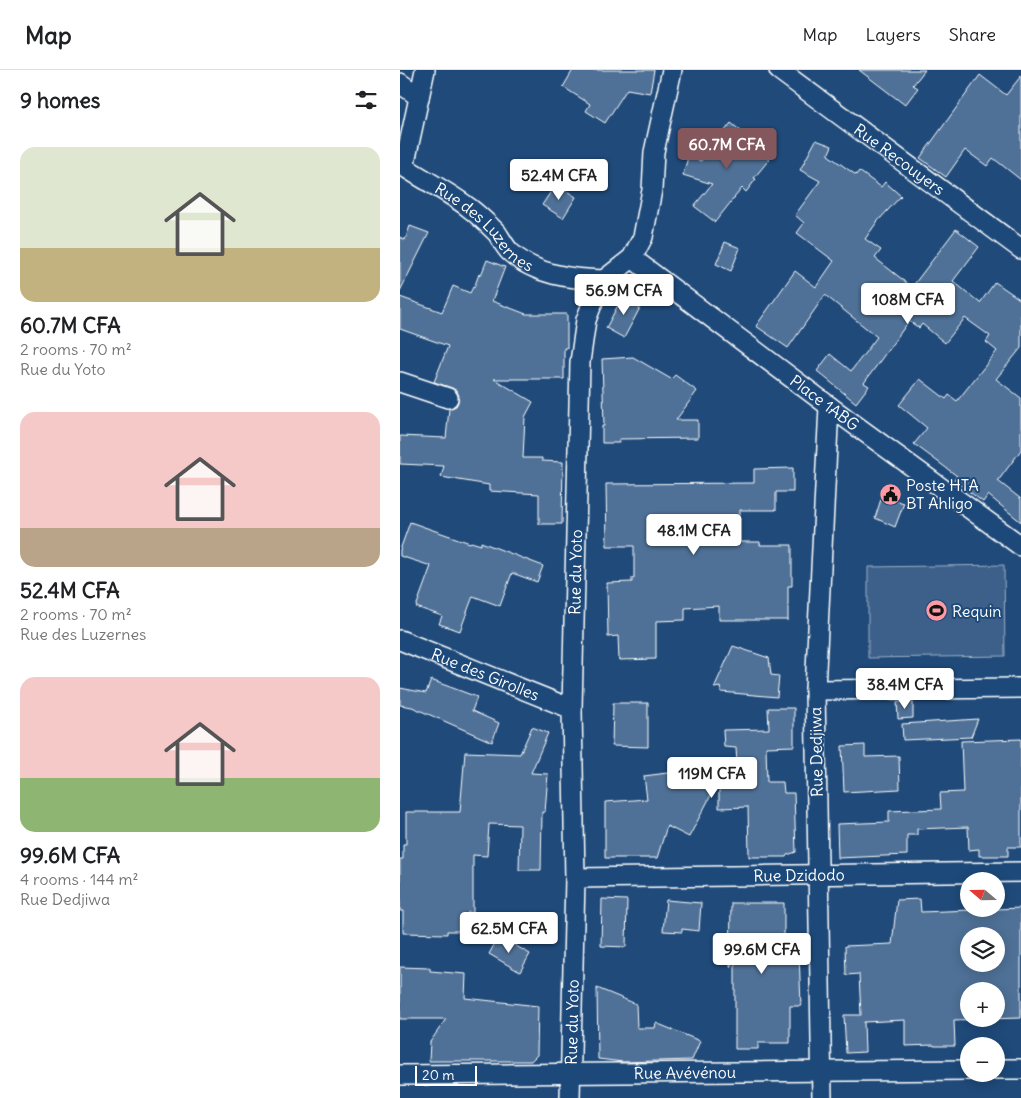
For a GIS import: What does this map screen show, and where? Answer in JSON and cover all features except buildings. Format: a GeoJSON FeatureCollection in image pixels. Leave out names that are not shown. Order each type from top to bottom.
{"type":"FeatureCollection","features":[{"type":"Feature","properties":{"kind":"street"},"geometry":{"type":"LineString","coordinates":[[402,165],[425,70]]}},
{"type":"Feature","properties":{"kind":"street","name":"Rue du Yoto"},"geometry":{"type":"LineString","coordinates":[[570,1098],[576,878],[572,709],[580,362],[586,320],[594,299],[604,280],[632,258],[643,237],[652,190],[654,152],[672,70]]}},
{"type":"Feature","properties":{"kind":"street","name":"Rue Recouyers"},"geometry":{"type":"LineString","coordinates":[[778,70],[1021,249]]}},
{"type":"Feature","properties":{"kind":"street"},"geometry":{"type":"LineString","coordinates":[[400,84],[418,97]]}},
{"type":"Feature","properties":{"kind":"street","name":"Rue des Luzernes"},"geometry":{"type":"LineString","coordinates":[[402,165],[468,207],[484,220],[509,251],[521,261],[537,269],[559,276],[579,280],[604,280]]}},
{"type":"Feature","properties":{"kind":"street","name":"Place 1ABG"},"geometry":{"type":"LineString","coordinates":[[632,258],[829,406],[1021,546]]}},
{"type":"Feature","properties":{"kind":"street"},"geometry":{"type":"LineString","coordinates":[[400,382],[448,398]]}},
{"type":"Feature","properties":{"kind":"street","name":"Rue Dedjiwa"},"geometry":{"type":"LineString","coordinates":[[822,1098],[815,690],[829,406]]}},
{"type":"Feature","properties":{"kind":"street","name":"Rue des Girolles"},"geometry":{"type":"LineString","coordinates":[[400,640],[572,709]]}},
{"type":"Feature","properties":{"kind":"street"},"geometry":{"type":"LineString","coordinates":[[815,690],[1021,688]]}},
{"type":"Feature","properties":{"kind":"street","name":"Rue Dzidodo"},"geometry":{"type":"LineString","coordinates":[[576,878],[1021,872]]}},
{"type":"Feature","properties":{"kind":"street"},"geometry":{"type":"LineString","coordinates":[[1005,1069],[1021,1069]]}},
{"type":"Feature","properties":{"kind":"street","name":"Rue Avévénou"},"geometry":{"type":"LineString","coordinates":[[400,1075],[960,1070]]}},
{"type":"Feature","properties":{"kind":"shaded area","name":"Requin"},"geometry":{"type":"Polygon","coordinates":[[[1004,565],[1005,656],[868,658],[868,567],[1004,565]]]}},
{"type":"Feature","properties":{"kind":"place","name":"Poste HTA BT Ahligo"},"geometry":{"type":"Point","coordinates":[890,494]}},
{"type":"Feature","properties":{"kind":"place","name":"Requin"},"geometry":{"type":"Point","coordinates":[936,611]}}]}
